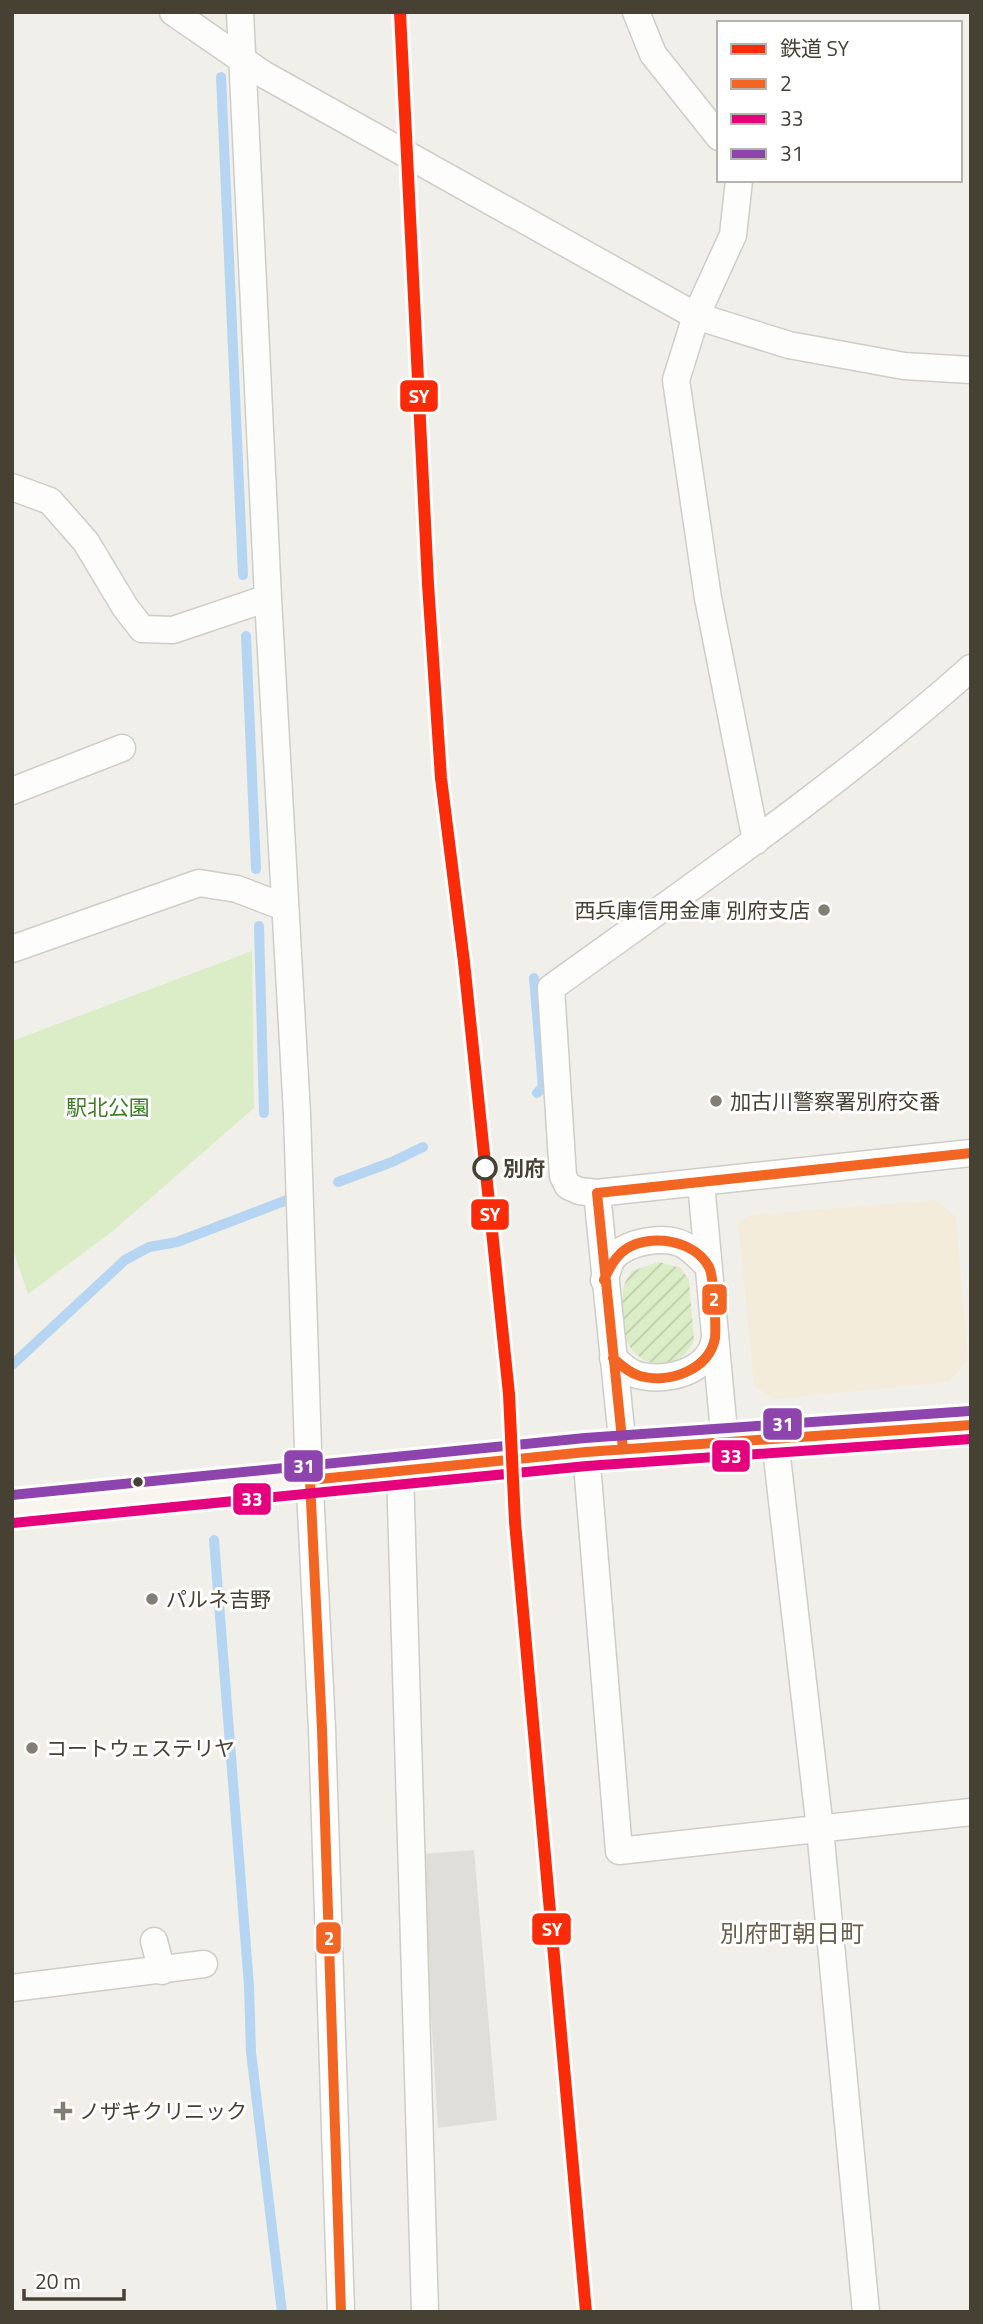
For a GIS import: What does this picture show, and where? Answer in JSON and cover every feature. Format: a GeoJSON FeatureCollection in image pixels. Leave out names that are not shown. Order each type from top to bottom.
{"type":"FeatureCollection","features":[{"type":"Feature","properties":{"kind":"main road"},"geometry":{"type":"LineString","coordinates":[[12,1509],[586,1452],[971,1424]]}},
{"type":"Feature","properties":{"kind":"street"},"geometry":{"type":"LineString","coordinates":[[173,12],[263,74],[696,316],[789,345],[904,366],[971,370]]}},
{"type":"Feature","properties":{"kind":"street"},"geometry":{"type":"LineString","coordinates":[[240,12],[268,598],[297,1114],[310,1480],[323,1743],[341,2312]]}},
{"type":"Feature","properties":{"kind":"street"},"geometry":{"type":"LineString","coordinates":[[636,12],[653,54],[717,134]]}},
{"type":"Feature","properties":{"kind":"street"},"geometry":{"type":"LineString","coordinates":[[739,182],[733,235],[696,316],[676,380],[708,598],[756,841]]}},
{"type":"Feature","properties":{"kind":"street"},"geometry":{"type":"LineString","coordinates":[[12,487],[50,500],[86,542],[125,607],[142,629],[173,630],[268,598]]}},
{"type":"Feature","properties":{"kind":"street"},"geometry":{"type":"LineString","coordinates":[[971,668],[923,710],[756,841],[551,988],[563,1176],[568,1186],[579,1191],[597,1194],[971,1153]]}},
{"type":"Feature","properties":{"kind":"street"},"geometry":{"type":"LineString","coordinates":[[12,791],[122,748]]}},
{"type":"Feature","properties":{"kind":"street"},"geometry":{"type":"LineString","coordinates":[[12,949],[199,883],[237,889],[284,907]]}},
{"type":"Feature","properties":{"kind":"street"},"geometry":{"type":"LineString","coordinates":[[701,1182],[725,1443]]}},
{"type":"Feature","properties":{"kind":"street"},"geometry":{"type":"LineString","coordinates":[[597,1194],[623,1449]]}},
{"type":"Feature","properties":{"kind":"street"},"geometry":{"type":"LineString","coordinates":[[604,1280],[613,1259],[630,1247],[648,1241],[667,1240],[682,1244],[694,1251],[709,1267]]}},
{"type":"Feature","properties":{"kind":"street"},"geometry":{"type":"LineString","coordinates":[[614,1358],[627,1370],[640,1376],[664,1378],[684,1373],[704,1362],[715,1344],[716,1326]]}},
{"type":"Feature","properties":{"kind":"street"},"geometry":{"type":"LineString","coordinates":[[775,1440],[820,1829],[866,2312]]}},
{"type":"Feature","properties":{"kind":"street"},"geometry":{"type":"LineString","coordinates":[[586,1452],[619,1851],[971,1812]]}},
{"type":"Feature","properties":{"kind":"street"},"geometry":{"type":"LineString","coordinates":[[400,1470],[425,2312]]}},
{"type":"Feature","properties":{"kind":"street"},"geometry":{"type":"LineString","coordinates":[[154,1941],[162,1970]]}},
{"type":"Feature","properties":{"kind":"street"},"geometry":{"type":"LineString","coordinates":[[12,1989],[204,1964]]}},
{"type":"Feature","properties":{"kind":"shaded area"},"geometry":{"type":"Polygon","coordinates":[[[935,1200],[956,1217],[968,1360],[949,1382],[775,1399],[754,1386],[738,1222],[752,1215],[935,1200]]]}},
{"type":"Feature","properties":{"kind":"shaded area"},"geometry":{"type":"Polygon","coordinates":[[[474,1850],[497,2120],[438,2128],[421,1854],[474,1850]]]}},
{"type":"Feature","properties":{"kind":"green space","name":"駅北公園"},"geometry":{"type":"Polygon","coordinates":[[[252,951],[254,1108],[114,1230],[28,1294],[12,1247],[12,1041],[252,951]]]}},
{"type":"Feature","properties":{"kind":"green space"},"geometry":{"type":"Polygon","coordinates":[[[659,1262],[681,1268],[689,1280],[694,1341],[688,1351],[679,1358],[660,1364],[641,1358],[632,1350],[626,1340],[623,1322],[623,1290],[632,1271],[659,1262]]]}},
{"type":"Feature","properties":{"kind":"waterway"},"geometry":{"type":"LineString","coordinates":[[221,77],[243,575]]}},
{"type":"Feature","properties":{"kind":"waterway"},"geometry":{"type":"LineString","coordinates":[[246,636],[256,869]]}},
{"type":"Feature","properties":{"kind":"waterway"},"geometry":{"type":"LineString","coordinates":[[259,926],[264,1113]]}},
{"type":"Feature","properties":{"kind":"waterway"},"geometry":{"type":"LineString","coordinates":[[534,978],[543,1087],[537,1093]]}},
{"type":"Feature","properties":{"kind":"waterway"},"geometry":{"type":"LineString","coordinates":[[338,1182],[423,1147]]}},
{"type":"Feature","properties":{"kind":"waterway"},"geometry":{"type":"LineString","coordinates":[[12,1365],[125,1260],[149,1247],[177,1242],[295,1197]]}},
{"type":"Feature","properties":{"kind":"waterway"},"geometry":{"type":"LineString","coordinates":[[214,1540],[249,1986],[251,2052],[282,2312]]}},
{"type":"Feature","properties":{"kind":"rail line","name":"SY"},"geometry":{"type":"LineString","coordinates":[[400,12],[428,584],[441,778],[464,962],[509,1394],[515,1522],[586,2312]]}},
{"type":"Feature","properties":{"kind":"transit line","name":"2"},"geometry":{"type":"LineString","coordinates":[[623,1449],[597,1193],[971,1153]]}},
{"type":"Feature","properties":{"kind":"transit line","name":"2"},"geometry":{"type":"LineString","coordinates":[[604,1280],[619,1255],[626,1249],[647,1241],[683,1245],[702,1258],[711,1272],[715,1338],[705,1359],[675,1376],[651,1378],[632,1373],[613,1358]]}},
{"type":"Feature","properties":{"kind":"transit line","name":"31"},"geometry":{"type":"LineString","coordinates":[[12,1495],[585,1438],[970,1411]]}},
{"type":"Feature","properties":{"kind":"transit line","name":"2"},"geometry":{"type":"LineString","coordinates":[[341,2312],[322,1729],[310,1480],[586,1452],[971,1425]]}},
{"type":"Feature","properties":{"kind":"transit line","name":"33"},"geometry":{"type":"LineString","coordinates":[[13,1523],[587,1466],[971,1439]]}},
{"type":"Feature","properties":{"kind":"place","name":"西兵庫信用金庫 別府支店"},"geometry":{"type":"Point","coordinates":[824,910]}},
{"type":"Feature","properties":{"kind":"place","name":"加古川警察署別府交番"},"geometry":{"type":"Point","coordinates":[716,1101]}},
{"type":"Feature","properties":{"kind":"place","name":"別府"},"geometry":{"type":"Point","coordinates":[485,1168]}},
{"type":"Feature","properties":{"kind":"place","name":"パルネ吉野"},"geometry":{"type":"Point","coordinates":[152,1599]}},
{"type":"Feature","properties":{"kind":"place","name":"コートウェステリヤ"},"geometry":{"type":"Point","coordinates":[32,1748]}},
{"type":"Feature","properties":{"kind":"place","name":"ノザキクリニック"},"geometry":{"type":"Point","coordinates":[63,2111]}},
{"type":"Feature","properties":{"kind":"district","name":"別府町朝日町"},"geometry":{"type":"Point","coordinates":[792,1933]}}]}
